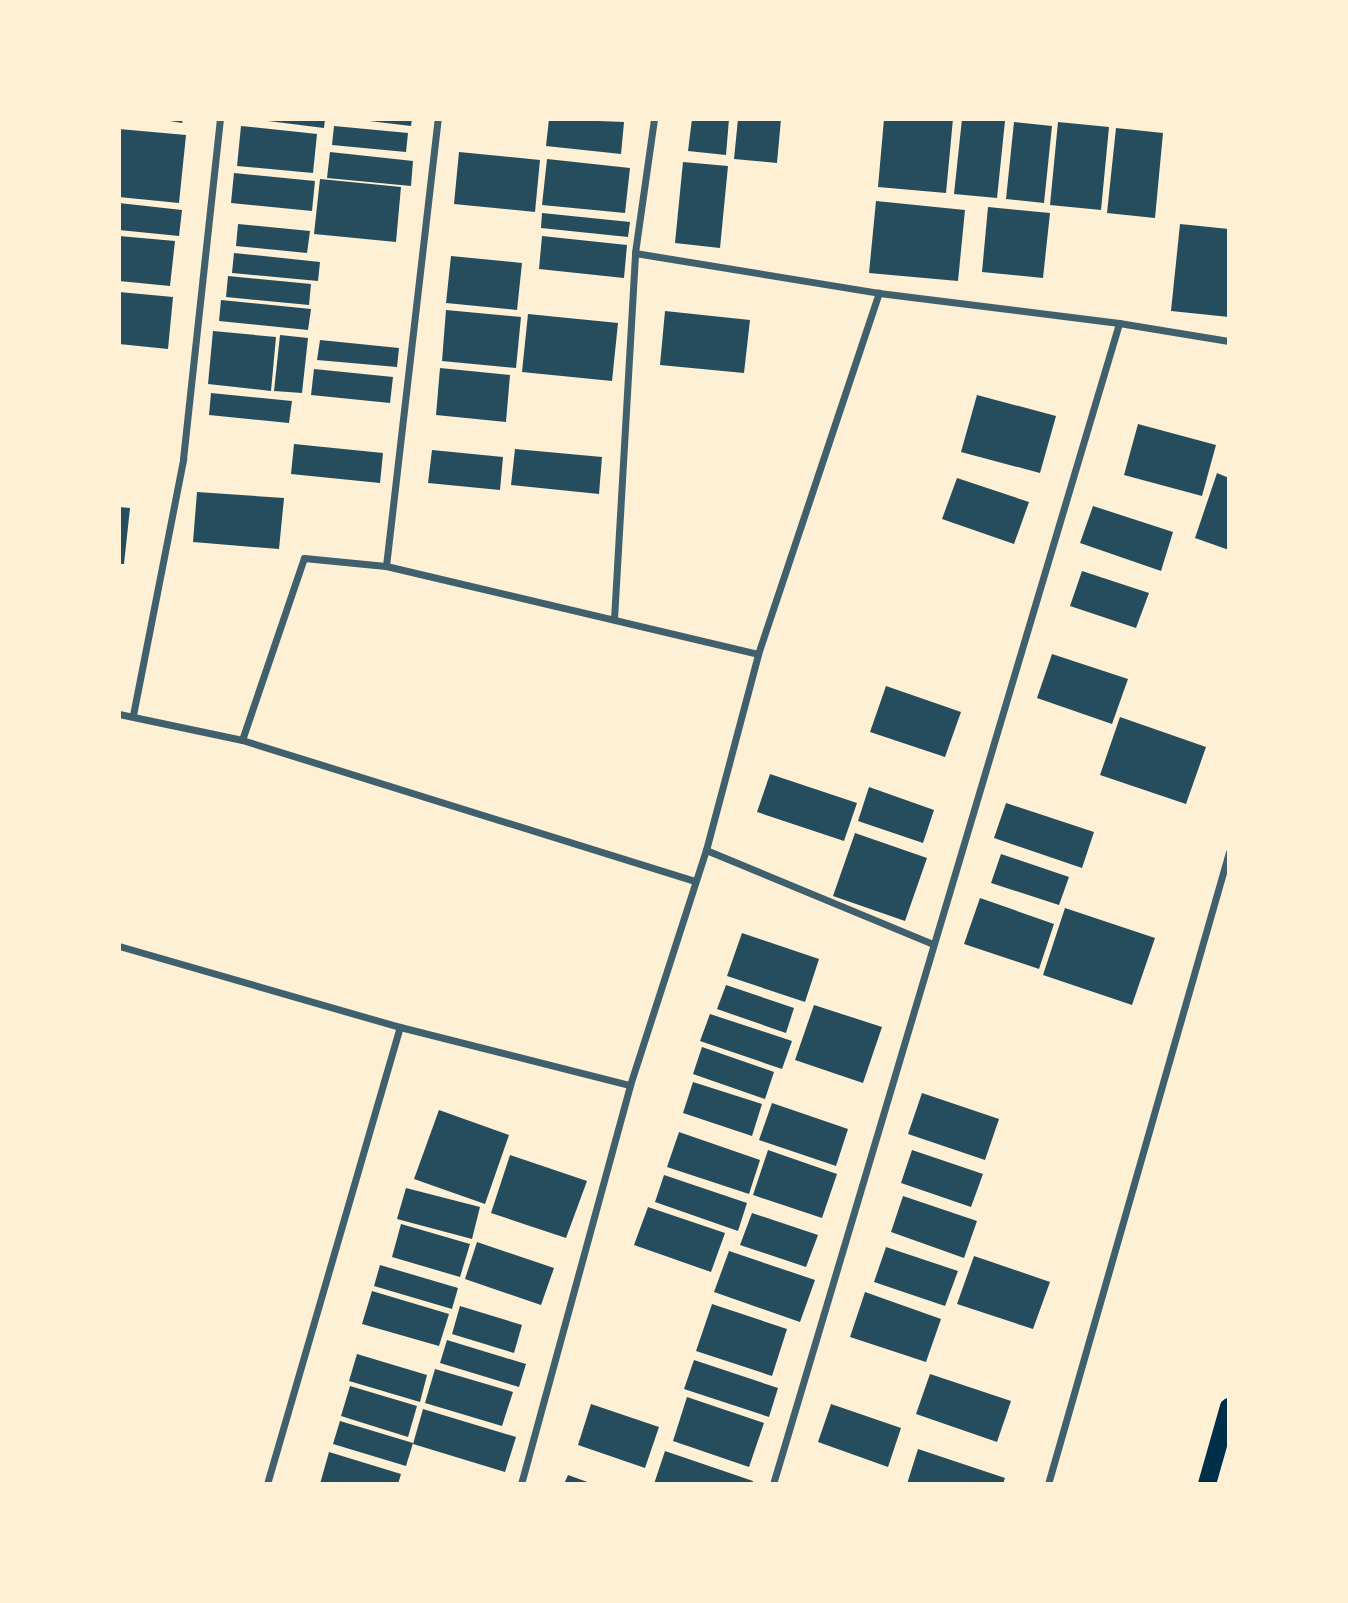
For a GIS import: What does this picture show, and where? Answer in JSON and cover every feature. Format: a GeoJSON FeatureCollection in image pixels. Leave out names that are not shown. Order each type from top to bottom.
{"type":"FeatureCollection","features":[{"type":"Feature","properties":{"kind":"main road"},"geometry":{"type":"LineString","coordinates":[[1206,1484],[1229,1407]]}},
{"type":"Feature","properties":{"kind":"street"},"geometry":{"type":"LineString","coordinates":[[133,715],[183,459],[220,119]]}},
{"type":"Feature","properties":{"kind":"street"},"geometry":{"type":"LineString","coordinates":[[386,565],[438,119]]}},
{"type":"Feature","properties":{"kind":"street"},"geometry":{"type":"LineString","coordinates":[[614,619],[635,253],[654,119]]}},
{"type":"Feature","properties":{"kind":"street"},"geometry":{"type":"LineString","coordinates":[[635,253],[879,293],[1119,323],[1229,341]]}},
{"type":"Feature","properties":{"kind":"street"},"geometry":{"type":"LineString","coordinates":[[521,1484],[629,1085],[706,850],[758,654],[879,293]]}},
{"type":"Feature","properties":{"kind":"street"},"geometry":{"type":"LineString","coordinates":[[773,1484],[1119,323]]}},
{"type":"Feature","properties":{"kind":"street"},"geometry":{"type":"LineString","coordinates":[[242,740],[304,558],[386,565],[758,654]]}},
{"type":"Feature","properties":{"kind":"street"},"geometry":{"type":"LineString","coordinates":[[119,714],[242,740],[694,881]]}},
{"type":"Feature","properties":{"kind":"street"},"geometry":{"type":"LineString","coordinates":[[706,850],[933,944]]}},
{"type":"Feature","properties":{"kind":"street"},"geometry":{"type":"LineString","coordinates":[[1048,1484],[1229,852]]}},
{"type":"Feature","properties":{"kind":"street"},"geometry":{"type":"LineString","coordinates":[[119,946],[400,1027],[629,1085]]}},
{"type":"Feature","properties":{"kind":"street"},"geometry":{"type":"LineString","coordinates":[[267,1484],[400,1027]]}},
{"type":"Feature","properties":{"kind":"building"},"geometry":{"type":"Polygon","coordinates":[[[158,119],[183,119],[182,123],[158,119]]]}},
{"type":"Feature","properties":{"kind":"building"},"geometry":{"type":"Polygon","coordinates":[[[253,119],[325,119],[324,128],[253,119]]]}},
{"type":"Feature","properties":{"kind":"building"},"geometry":{"type":"Polygon","coordinates":[[[353,119],[412,119],[411,126],[353,119]]]}},
{"type":"Feature","properties":{"kind":"building"},"geometry":{"type":"Polygon","coordinates":[[[549,119],[624,122],[621,154],[546,146],[549,119]]]}},
{"type":"Feature","properties":{"kind":"building"},"geometry":{"type":"Polygon","coordinates":[[[692,119],[729,119],[726,155],[688,151],[692,119]]]}},
{"type":"Feature","properties":{"kind":"building"},"geometry":{"type":"Polygon","coordinates":[[[738,119],[781,119],[777,163],[734,159],[738,119]]]}},
{"type":"Feature","properties":{"kind":"building"},"geometry":{"type":"Polygon","coordinates":[[[884,119],[953,119],[946,193],[878,187],[884,119]]]}},
{"type":"Feature","properties":{"kind":"building"},"geometry":{"type":"Polygon","coordinates":[[[962,119],[1005,121],[997,198],[954,194],[962,119]]]}},
{"type":"Feature","properties":{"kind":"building"},"geometry":{"type":"Polygon","coordinates":[[[1014,122],[1052,126],[1044,203],[1006,199],[1014,122]]]}},
{"type":"Feature","properties":{"kind":"building"},"geometry":{"type":"Polygon","coordinates":[[[1058,122],[1109,127],[1101,210],[1050,205],[1058,122]]]}},
{"type":"Feature","properties":{"kind":"building"},"geometry":{"type":"Polygon","coordinates":[[[241,126],[317,134],[313,173],[237,166],[241,126]]]}},
{"type":"Feature","properties":{"kind":"building"},"geometry":{"type":"Polygon","coordinates":[[[334,126],[408,133],[406,152],[332,145],[334,126]]]}},
{"type":"Feature","properties":{"kind":"building"},"geometry":{"type":"Polygon","coordinates":[[[1116,128],[1163,133],[1155,218],[1107,213],[1116,128]]]}},
{"type":"Feature","properties":{"kind":"building"},"geometry":{"type":"Polygon","coordinates":[[[119,129],[186,135],[179,203],[119,197],[119,129]]]}},
{"type":"Feature","properties":{"kind":"building"},"geometry":{"type":"Polygon","coordinates":[[[330,152],[413,161],[411,186],[327,178],[330,152]]]}},
{"type":"Feature","properties":{"kind":"building"},"geometry":{"type":"Polygon","coordinates":[[[459,152],[540,160],[535,212],[454,204],[459,152]]]}},
{"type":"Feature","properties":{"kind":"building"},"geometry":{"type":"Polygon","coordinates":[[[547,159],[630,168],[625,213],[542,205],[547,159]]]}},
{"type":"Feature","properties":{"kind":"building"},"geometry":{"type":"Polygon","coordinates":[[[683,162],[728,166],[720,248],[675,243],[683,162]]]}},
{"type":"Feature","properties":{"kind":"building"},"geometry":{"type":"Polygon","coordinates":[[[234,173],[315,181],[312,211],[231,203],[234,173]]]}},
{"type":"Feature","properties":{"kind":"building"},"geometry":{"type":"Polygon","coordinates":[[[320,179],[401,187],[396,242],[314,234],[320,179]]]}},
{"type":"Feature","properties":{"kind":"building"},"geometry":{"type":"Polygon","coordinates":[[[876,201],[965,210],[958,281],[869,273],[876,201]]]}},
{"type":"Feature","properties":{"kind":"building"},"geometry":{"type":"Polygon","coordinates":[[[119,203],[182,210],[179,236],[119,230],[119,203]]]}},
{"type":"Feature","properties":{"kind":"building"},"geometry":{"type":"Polygon","coordinates":[[[988,207],[1050,213],[1043,278],[982,272],[988,207]]]}},
{"type":"Feature","properties":{"kind":"building"},"geometry":{"type":"Polygon","coordinates":[[[542,213],[630,222],[628,237],[541,228],[542,213]]]}},
{"type":"Feature","properties":{"kind":"building"},"geometry":{"type":"Polygon","coordinates":[[[238,224],[310,231],[307,253],[236,246],[238,224]]]}},
{"type":"Feature","properties":{"kind":"building"},"geometry":{"type":"Polygon","coordinates":[[[1180,224],[1229,229],[1229,317],[1171,311],[1180,224]]]}},
{"type":"Feature","properties":{"kind":"building"},"geometry":{"type":"Polygon","coordinates":[[[119,236],[175,241],[170,286],[119,281],[119,236]]]}},
{"type":"Feature","properties":{"kind":"building"},"geometry":{"type":"Polygon","coordinates":[[[542,236],[627,245],[624,278],[539,269],[542,236]]]}},
{"type":"Feature","properties":{"kind":"building"},"geometry":{"type":"Polygon","coordinates":[[[234,253],[320,262],[318,281],[232,273],[234,253]]]}},
{"type":"Feature","properties":{"kind":"building"},"geometry":{"type":"Polygon","coordinates":[[[451,256],[522,263],[517,310],[446,303],[451,256]]]}},
{"type":"Feature","properties":{"kind":"building"},"geometry":{"type":"Polygon","coordinates":[[[228,276],[311,284],[309,305],[226,297],[228,276]]]}},
{"type":"Feature","properties":{"kind":"building"},"geometry":{"type":"Polygon","coordinates":[[[119,292],[173,297],[168,349],[119,344],[119,292]]]}},
{"type":"Feature","properties":{"kind":"building"},"geometry":{"type":"Polygon","coordinates":[[[221,300],[311,309],[308,330],[219,321],[221,300]]]}},
{"type":"Feature","properties":{"kind":"building"},"geometry":{"type":"Polygon","coordinates":[[[446,310],[521,317],[516,368],[442,361],[446,310]]]}},
{"type":"Feature","properties":{"kind":"building"},"geometry":{"type":"Polygon","coordinates":[[[665,311],[750,320],[744,373],[660,365],[665,311]]]}},
{"type":"Feature","properties":{"kind":"building"},"geometry":{"type":"Polygon","coordinates":[[[528,314],[618,323],[612,381],[522,372],[528,314]]]}},
{"type":"Feature","properties":{"kind":"building"},"geometry":{"type":"Polygon","coordinates":[[[213,331],[276,337],[271,391],[208,384],[213,331]]]}},
{"type":"Feature","properties":{"kind":"building"},"geometry":{"type":"Polygon","coordinates":[[[280,335],[308,338],[302,393],[274,391],[280,335]]]}},
{"type":"Feature","properties":{"kind":"building"},"geometry":{"type":"Polygon","coordinates":[[[320,340],[399,348],[397,367],[317,360],[320,340]]]}},
{"type":"Feature","properties":{"kind":"building"},"geometry":{"type":"Polygon","coordinates":[[[440,368],[510,375],[506,422],[436,415],[440,368]]]}},
{"type":"Feature","properties":{"kind":"building"},"geometry":{"type":"Polygon","coordinates":[[[314,369],[393,377],[390,403],[311,395],[314,369]]]}},
{"type":"Feature","properties":{"kind":"building"},"geometry":{"type":"Polygon","coordinates":[[[211,393],[292,401],[289,423],[209,415],[211,393]]]}},
{"type":"Feature","properties":{"kind":"building"},"geometry":{"type":"Polygon","coordinates":[[[977,395],[1056,416],[1040,473],[961,452],[977,395]]]}},
{"type":"Feature","properties":{"kind":"building"},"geometry":{"type":"Polygon","coordinates":[[[1138,424],[1216,445],[1202,496],[1124,475],[1138,424]]]}},
{"type":"Feature","properties":{"kind":"building"},"geometry":{"type":"Polygon","coordinates":[[[294,444],[383,453],[380,483],[291,474],[294,444]]]}},
{"type":"Feature","properties":{"kind":"building"},"geometry":{"type":"Polygon","coordinates":[[[515,449],[602,457],[599,494],[511,485],[515,449]]]}},
{"type":"Feature","properties":{"kind":"building"},"geometry":{"type":"Polygon","coordinates":[[[432,450],[503,457],[500,490],[428,483],[432,450]]]}},
{"type":"Feature","properties":{"kind":"building"},"geometry":{"type":"Polygon","coordinates":[[[1217,473],[1229,478],[1229,550],[1195,538],[1217,473]]]}},
{"type":"Feature","properties":{"kind":"building"},"geometry":{"type":"Polygon","coordinates":[[[957,478],[1029,502],[1014,544],[942,519],[957,478]]]}},
{"type":"Feature","properties":{"kind":"building"},"geometry":{"type":"Polygon","coordinates":[[[197,492],[284,498],[279,549],[193,542],[197,492]]]}},
{"type":"Feature","properties":{"kind":"building"},"geometry":{"type":"Polygon","coordinates":[[[1093,506],[1173,532],[1161,571],[1080,543],[1093,506]]]}},
{"type":"Feature","properties":{"kind":"building"},"geometry":{"type":"Polygon","coordinates":[[[119,507],[130,508],[124,564],[119,564],[119,507]]]}},
{"type":"Feature","properties":{"kind":"building"},"geometry":{"type":"Polygon","coordinates":[[[1082,571],[1149,593],[1136,628],[1070,606],[1082,571]]]}},
{"type":"Feature","properties":{"kind":"building"},"geometry":{"type":"Polygon","coordinates":[[[1052,654],[1128,679],[1112,724],[1037,698],[1052,654]]]}},
{"type":"Feature","properties":{"kind":"building"},"geometry":{"type":"Polygon","coordinates":[[[886,686],[961,712],[945,757],[870,732],[886,686]]]}},
{"type":"Feature","properties":{"kind":"building"},"geometry":{"type":"Polygon","coordinates":[[[1120,717],[1206,747],[1186,804],[1100,775],[1120,717]]]}},
{"type":"Feature","properties":{"kind":"building"},"geometry":{"type":"Polygon","coordinates":[[[770,774],[857,803],[844,841],[757,812],[770,774]]]}},
{"type":"Feature","properties":{"kind":"building"},"geometry":{"type":"Polygon","coordinates":[[[869,787],[934,810],[923,843],[858,821],[869,787]]]}},
{"type":"Feature","properties":{"kind":"building"},"geometry":{"type":"Polygon","coordinates":[[[1006,803],[1094,832],[1082,868],[994,838],[1006,803]]]}},
{"type":"Feature","properties":{"kind":"building"},"geometry":{"type":"Polygon","coordinates":[[[855,833],[927,858],[905,921],[833,896],[855,833]]]}},
{"type":"Feature","properties":{"kind":"building"},"geometry":{"type":"Polygon","coordinates":[[[1001,854],[1069,877],[1059,905],[991,883],[1001,854]]]}},
{"type":"Feature","properties":{"kind":"building"},"geometry":{"type":"Polygon","coordinates":[[[980,898],[1054,924],[1039,969],[964,944],[980,898]]]}},
{"type":"Feature","properties":{"kind":"building"},"geometry":{"type":"Polygon","coordinates":[[[1065,908],[1155,938],[1132,1005],[1043,975],[1065,908]]]}},
{"type":"Feature","properties":{"kind":"building"},"geometry":{"type":"Polygon","coordinates":[[[742,933],[819,959],[805,1002],[727,976],[742,933]]]}},
{"type":"Feature","properties":{"kind":"building"},"geometry":{"type":"Polygon","coordinates":[[[726,985],[794,1008],[786,1033],[717,1009],[726,985]]]}},
{"type":"Feature","properties":{"kind":"building"},"geometry":{"type":"Polygon","coordinates":[[[814,1005],[882,1027],[863,1083],[795,1060],[814,1005]]]}},
{"type":"Feature","properties":{"kind":"building"},"geometry":{"type":"Polygon","coordinates":[[[710,1014],[792,1041],[782,1069],[700,1041],[710,1014]]]}},
{"type":"Feature","properties":{"kind":"building"},"geometry":{"type":"Polygon","coordinates":[[[702,1047],[774,1072],[765,1099],[693,1074],[702,1047]]]}},
{"type":"Feature","properties":{"kind":"building"},"geometry":{"type":"Polygon","coordinates":[[[693,1082],[762,1104],[752,1136],[683,1113],[693,1082]]]}},
{"type":"Feature","properties":{"kind":"building"},"geometry":{"type":"Polygon","coordinates":[[[922,1093],[999,1119],[985,1160],[908,1134],[922,1093]]]}},
{"type":"Feature","properties":{"kind":"building"},"geometry":{"type":"Polygon","coordinates":[[[772,1103],[848,1129],[836,1166],[759,1140],[772,1103]]]}},
{"type":"Feature","properties":{"kind":"building"},"geometry":{"type":"Polygon","coordinates":[[[439,1110],[509,1135],[485,1204],[414,1179],[439,1110]]]}},
{"type":"Feature","properties":{"kind":"building"},"geometry":{"type":"Polygon","coordinates":[[[679,1132],[760,1160],[749,1194],[667,1167],[679,1132]]]}},
{"type":"Feature","properties":{"kind":"building"},"geometry":{"type":"Polygon","coordinates":[[[768,1150],[837,1174],[822,1218],[753,1195],[768,1150]]]}},
{"type":"Feature","properties":{"kind":"building"},"geometry":{"type":"Polygon","coordinates":[[[912,1150],[983,1174],[971,1207],[901,1183],[912,1150]]]}},
{"type":"Feature","properties":{"kind":"building"},"geometry":{"type":"Polygon","coordinates":[[[510,1155],[587,1181],[566,1238],[491,1213],[510,1155]]]}},
{"type":"Feature","properties":{"kind":"building"},"geometry":{"type":"Polygon","coordinates":[[[664,1175],[747,1203],[738,1231],[655,1202],[664,1175]]]}},
{"type":"Feature","properties":{"kind":"building"},"geometry":{"type":"Polygon","coordinates":[[[406,1188],[480,1207],[472,1239],[397,1219],[406,1188]]]}},
{"type":"Feature","properties":{"kind":"building"},"geometry":{"type":"Polygon","coordinates":[[[903,1196],[977,1221],[964,1258],[891,1232],[903,1196]]]}},
{"type":"Feature","properties":{"kind":"building"},"geometry":{"type":"Polygon","coordinates":[[[648,1207],[725,1233],[711,1272],[634,1245],[648,1207]]]}},
{"type":"Feature","properties":{"kind":"building"},"geometry":{"type":"Polygon","coordinates":[[[752,1213],[818,1235],[806,1267],[740,1245],[752,1213]]]}},
{"type":"Feature","properties":{"kind":"building"},"geometry":{"type":"Polygon","coordinates":[[[401,1224],[470,1244],[460,1277],[392,1257],[401,1224]]]}},
{"type":"Feature","properties":{"kind":"building"},"geometry":{"type":"Polygon","coordinates":[[[477,1242],[554,1268],[541,1305],[465,1279],[477,1242]]]}},
{"type":"Feature","properties":{"kind":"building"},"geometry":{"type":"Polygon","coordinates":[[[886,1247],[958,1271],[945,1306],[874,1282],[886,1247]]]}},
{"type":"Feature","properties":{"kind":"building"},"geometry":{"type":"Polygon","coordinates":[[[729,1251],[815,1280],[800,1322],[714,1292],[729,1251]]]}},
{"type":"Feature","properties":{"kind":"building"},"geometry":{"type":"Polygon","coordinates":[[[974,1256],[1050,1282],[1033,1329],[957,1304],[974,1256]]]}},
{"type":"Feature","properties":{"kind":"building"},"geometry":{"type":"Polygon","coordinates":[[[380,1265],[458,1288],[452,1309],[374,1286],[380,1265]]]}},
{"type":"Feature","properties":{"kind":"building"},"geometry":{"type":"Polygon","coordinates":[[[372,1291],[449,1314],[439,1346],[362,1324],[372,1291]]]}},
{"type":"Feature","properties":{"kind":"building"},"geometry":{"type":"Polygon","coordinates":[[[865,1292],[941,1319],[926,1362],[850,1337],[865,1292]]]}},
{"type":"Feature","properties":{"kind":"building"},"geometry":{"type":"Polygon","coordinates":[[[712,1304],[787,1329],[772,1376],[696,1351],[712,1304]]]}},
{"type":"Feature","properties":{"kind":"building"},"geometry":{"type":"Polygon","coordinates":[[[460,1306],[522,1325],[514,1353],[452,1334],[460,1306]]]}},
{"type":"Feature","properties":{"kind":"building"},"geometry":{"type":"Polygon","coordinates":[[[447,1340],[526,1364],[519,1387],[440,1363],[447,1340]]]}},
{"type":"Feature","properties":{"kind":"building"},"geometry":{"type":"Polygon","coordinates":[[[357,1354],[427,1375],[420,1402],[349,1381],[357,1354]]]}},
{"type":"Feature","properties":{"kind":"building"},"geometry":{"type":"Polygon","coordinates":[[[694,1360],[778,1388],[769,1417],[684,1389],[694,1360]]]}},
{"type":"Feature","properties":{"kind":"building"},"geometry":{"type":"Polygon","coordinates":[[[435,1369],[513,1392],[502,1426],[425,1403],[435,1369]]]}},
{"type":"Feature","properties":{"kind":"building"},"geometry":{"type":"Polygon","coordinates":[[[930,1374],[1011,1401],[997,1442],[916,1414],[930,1374]]]}},
{"type":"Feature","properties":{"kind":"building"},"geometry":{"type":"Polygon","coordinates":[[[350,1386],[417,1406],[408,1437],[341,1416],[350,1386]]]}},
{"type":"Feature","properties":{"kind":"building"},"geometry":{"type":"Polygon","coordinates":[[[687,1397],[764,1423],[749,1467],[673,1441],[687,1397]]]}},
{"type":"Feature","properties":{"kind":"building"},"geometry":{"type":"Polygon","coordinates":[[[591,1404],[659,1427],[645,1468],[578,1445],[591,1404]]]}},
{"type":"Feature","properties":{"kind":"building"},"geometry":{"type":"Polygon","coordinates":[[[831,1404],[901,1428],[888,1467],[818,1442],[831,1404]]]}},
{"type":"Feature","properties":{"kind":"building"},"geometry":{"type":"Polygon","coordinates":[[[423,1409],[516,1437],[505,1472],[413,1444],[423,1409]]]}},
{"type":"Feature","properties":{"kind":"building"},"geometry":{"type":"Polygon","coordinates":[[[340,1421],[413,1443],[406,1466],[333,1444],[340,1421]]]}},
{"type":"Feature","properties":{"kind":"building"},"geometry":{"type":"Polygon","coordinates":[[[918,1449],[1005,1478],[1003,1484],[907,1484],[918,1449]]]}},
{"type":"Feature","properties":{"kind":"building"},"geometry":{"type":"Polygon","coordinates":[[[665,1451],[753,1481],[752,1484],[654,1484],[665,1451]]]}},
{"type":"Feature","properties":{"kind":"building"},"geometry":{"type":"Polygon","coordinates":[[[329,1452],[401,1474],[398,1484],[320,1484],[329,1452]]]}},
{"type":"Feature","properties":{"kind":"building"},"geometry":{"type":"Polygon","coordinates":[[[568,1475],[593,1484],[564,1484],[568,1475]]]}}]}
